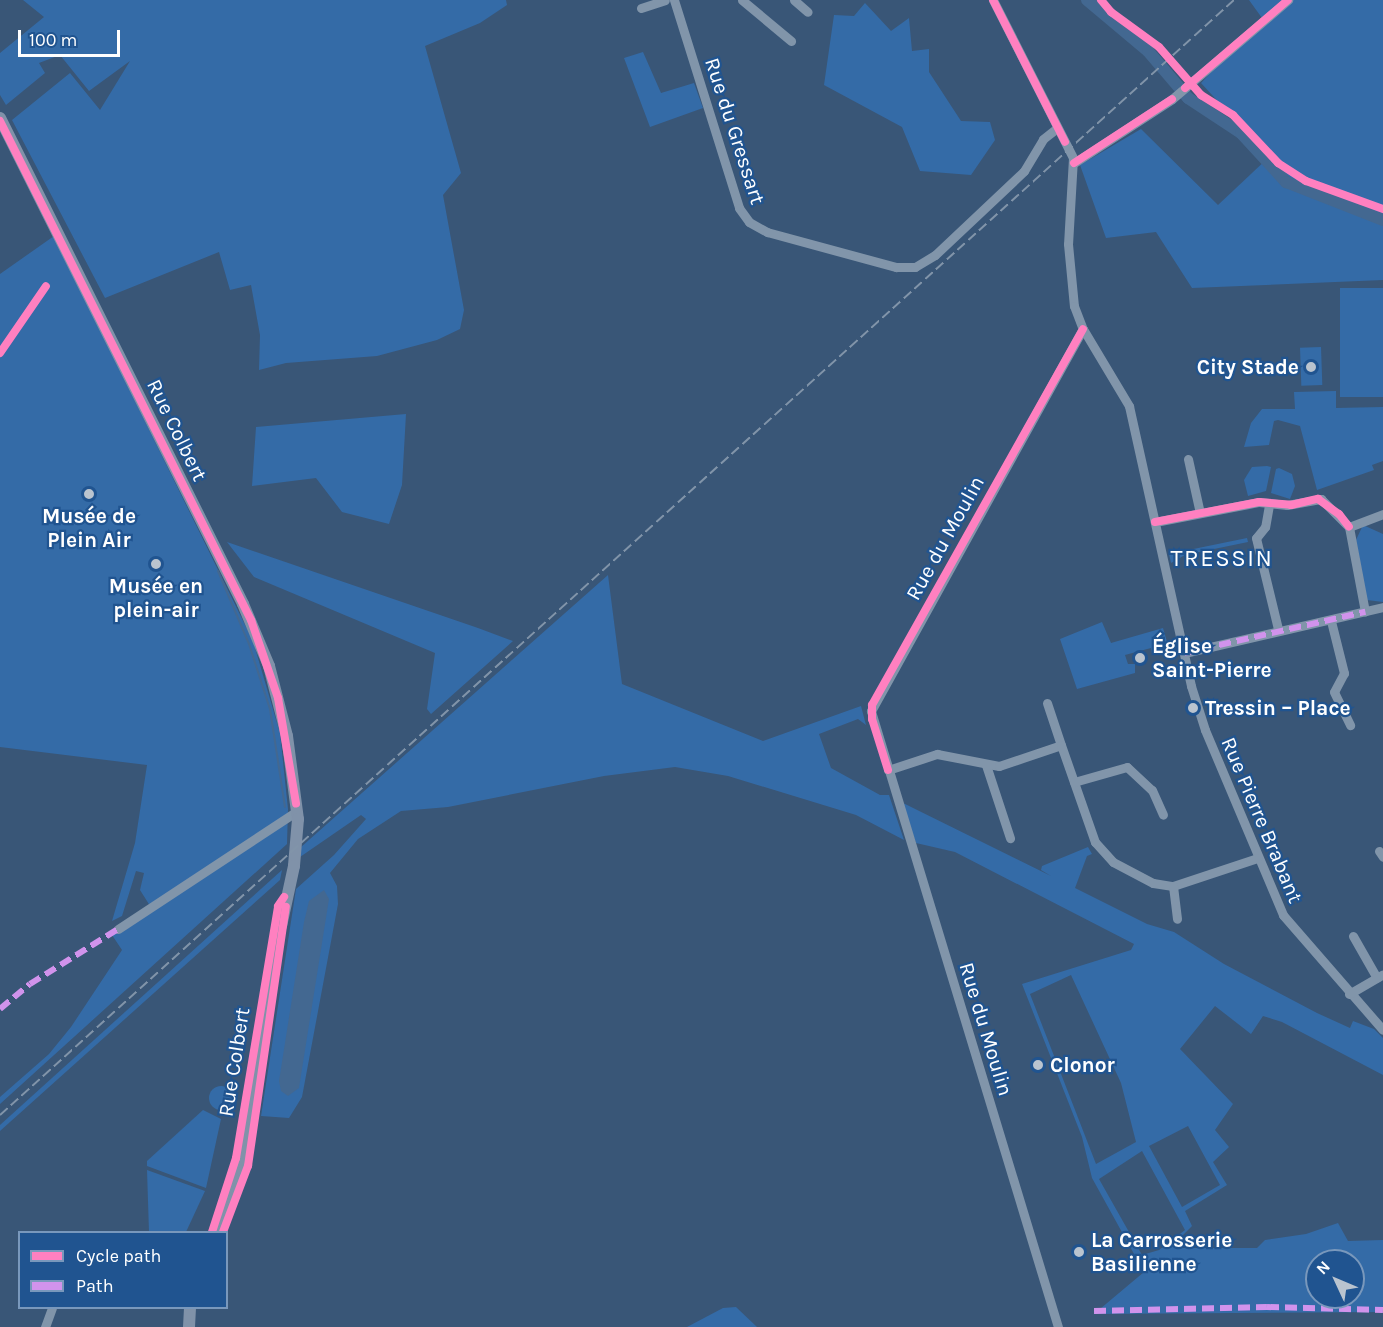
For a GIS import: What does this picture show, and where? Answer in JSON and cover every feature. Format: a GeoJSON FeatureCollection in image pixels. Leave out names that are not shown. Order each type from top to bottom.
{"type":"FeatureCollection","features":[{"type":"Feature","properties":{"kind":"main road","name":"Rue Colbert"},"geometry":{"type":"LineString","coordinates":[[0,118],[254,627],[276,690],[292,770],[295,813],[281,927],[242,1162],[231,1202],[218,1231]]}},
{"type":"Feature","properties":{"kind":"main road"},"geometry":{"type":"LineString","coordinates":[[189,1327],[190,1309]]}},
{"type":"Feature","properties":{"kind":"street"},"geometry":{"type":"LineString","coordinates":[[641,8],[665,0]]}},
{"type":"Feature","properties":{"kind":"street","name":"Rue du Gressart"},"geometry":{"type":"LineString","coordinates":[[674,0],[739,208],[748,222],[760,230],[896,267],[915,267],[935,255],[1024,171],[1043,139],[1057,128]]}},
{"type":"Feature","properties":{"kind":"street"},"geometry":{"type":"LineString","coordinates":[[742,0],[791,41]]}},
{"type":"Feature","properties":{"kind":"street"},"geometry":{"type":"LineString","coordinates":[[794,0],[808,12]]}},
{"type":"Feature","properties":{"kind":"street"},"geometry":{"type":"LineString","coordinates":[[993,0],[1074,163],[1175,96],[1288,0]]}},
{"type":"Feature","properties":{"kind":"street","name":"Rue Pierre Brabant"},"geometry":{"type":"LineString","coordinates":[[1074,163],[1068,259],[1073,300],[1083,329],[1126,400],[1202,721],[1257,858],[1286,921],[1383,1030]]}},
{"type":"Feature","properties":{"kind":"street","name":"Rue du Moulin"},"geometry":{"type":"LineString","coordinates":[[1058,1327],[872,719],[872,705],[1083,329]]}},
{"type":"Feature","properties":{"kind":"street"},"geometry":{"type":"LineString","coordinates":[[1188,459],[1200,513]]}},
{"type":"Feature","properties":{"kind":"street"},"geometry":{"type":"LineString","coordinates":[[1155,522],[1259,502],[1269,505],[1321,499],[1348,527],[1365,612]]}},
{"type":"Feature","properties":{"kind":"street"},"geometry":{"type":"LineString","coordinates":[[1269,505],[1265,527],[1256,538],[1278,629]]}},
{"type":"Feature","properties":{"kind":"street"},"geometry":{"type":"LineString","coordinates":[[1348,527],[1383,514]]}},
{"type":"Feature","properties":{"kind":"street"},"geometry":{"type":"LineString","coordinates":[[1185,657],[1278,629],[1330,621],[1383,607]]}},
{"type":"Feature","properties":{"kind":"street"},"geometry":{"type":"LineString","coordinates":[[1330,621],[1344,673],[1334,692],[1350,725]]}},
{"type":"Feature","properties":{"kind":"street"},"geometry":{"type":"LineString","coordinates":[[1047,704],[1102,853],[1153,883],[1173,886],[1257,858]]}},
{"type":"Feature","properties":{"kind":"street"},"geometry":{"type":"LineString","coordinates":[[888,770],[937,754],[986,765],[1003,765],[1061,745]]}},
{"type":"Feature","properties":{"kind":"street"},"geometry":{"type":"LineString","coordinates":[[986,765],[1010,838]]}},
{"type":"Feature","properties":{"kind":"street"},"geometry":{"type":"LineString","coordinates":[[1074,782],[1127,767],[1152,790],[1163,814]]}},
{"type":"Feature","properties":{"kind":"street"},"geometry":{"type":"LineString","coordinates":[[118,929],[295,813]]}},
{"type":"Feature","properties":{"kind":"street"},"geometry":{"type":"LineString","coordinates":[[1173,886],[1177,918]]}},
{"type":"Feature","properties":{"kind":"street"},"geometry":{"type":"LineString","coordinates":[[1349,994],[1380,976],[1353,936]]}},
{"type":"Feature","properties":{"kind":"street"},"geometry":{"type":"LineString","coordinates":[[45,1327],[52,1309]]}},
{"type":"Feature","properties":{"kind":"shaded area"},"geometry":{"type":"Polygon","coordinates":[[[23,0],[506,0],[507,5],[480,23],[425,46],[461,173],[443,195],[464,310],[460,329],[437,340],[377,356],[286,363],[259,370],[260,335],[251,285],[230,290],[219,252],[105,298],[12,120],[70,73],[100,110],[130,61],[89,91],[60,55],[39,63],[45,73],[6,105],[0,95],[0,53],[44,17],[23,0]]]}},
{"type":"Feature","properties":{"kind":"shaded area"},"geometry":{"type":"Polygon","coordinates":[[[1249,0],[1383,0],[1383,280],[1192,288],[1156,232],[1106,238],[1080,165],[1141,129],[1218,205],[1269,157],[1201,83],[1262,18],[1249,0]]]}},
{"type":"Feature","properties":{"kind":"shaded area"},"geometry":{"type":"Polygon","coordinates":[[[865,3],[891,31],[909,18],[912,51],[929,49],[929,72],[961,121],[990,122],[995,140],[971,175],[920,171],[902,127],[824,85],[834,15],[854,16],[865,3]]]}},
{"type":"Feature","properties":{"kind":"shaded area"},"geometry":{"type":"Polygon","coordinates":[[[643,52],[661,93],[694,83],[703,108],[650,127],[624,58],[643,52]]]}},
{"type":"Feature","properties":{"kind":"shaded area","name":"Musée de Plein Air"},"geometry":{"type":"Polygon","coordinates":[[[54,236],[253,641],[280,733],[288,809],[287,844],[0,1104],[0,1097],[49,1054],[71,1027],[122,950],[112,935],[152,909],[140,890],[144,873],[136,871],[122,916],[112,921],[135,843],[147,765],[0,747],[0,274],[54,236]]]}},
{"type":"Feature","properties":{"kind":"shaded area"},"geometry":{"type":"Polygon","coordinates":[[[1340,288],[1383,288],[1383,397],[1340,397],[1340,288]]]}},
{"type":"Feature","properties":{"kind":"shaded area","name":"City Stade"},"geometry":{"type":"Polygon","coordinates":[[[1321,347],[1322,385],[1301,386],[1300,348],[1321,347]]]}},
{"type":"Feature","properties":{"kind":"shaded area"},"geometry":{"type":"Polygon","coordinates":[[[1336,391],[1336,408],[1383,407],[1383,461],[1372,465],[1374,470],[1317,490],[1300,426],[1278,420],[1274,421],[1269,445],[1244,447],[1251,423],[1262,409],[1295,409],[1294,392],[1336,391]]]}},
{"type":"Feature","properties":{"kind":"shaded area"},"geometry":{"type":"Polygon","coordinates":[[[406,414],[402,485],[389,524],[342,512],[316,478],[252,486],[256,427],[406,414]]]}},
{"type":"Feature","properties":{"kind":"shaded area"},"geometry":{"type":"Polygon","coordinates":[[[1252,467],[1271,467],[1266,491],[1248,496],[1244,480],[1252,467]]]}},
{"type":"Feature","properties":{"kind":"shaded area"},"geometry":{"type":"Polygon","coordinates":[[[1279,468],[1292,474],[1295,486],[1290,499],[1271,493],[1276,469],[1279,468]]]}},
{"type":"Feature","properties":{"kind":"shaded area"},"geometry":{"type":"Polygon","coordinates":[[[1363,525],[1383,534],[1383,602],[1367,600],[1356,540],[1363,525]]]}},
{"type":"Feature","properties":{"kind":"shaded area"},"geometry":{"type":"Polygon","coordinates":[[[1247,538],[1248,542],[1185,555],[1171,563],[1169,554],[1247,538]]]}},
{"type":"Feature","properties":{"kind":"shaded area"},"geometry":{"type":"Polygon","coordinates":[[[227,542],[513,641],[431,714],[427,709],[435,653],[254,577],[227,542]]]}},
{"type":"Feature","properties":{"kind":"shaded area"},"geometry":{"type":"Polygon","coordinates":[[[608,575],[622,684],[763,741],[861,706],[866,725],[858,719],[819,734],[831,768],[880,795],[889,795],[904,840],[856,815],[728,776],[675,767],[604,776],[448,807],[401,811],[358,839],[330,873],[337,886],[338,904],[302,1097],[289,1118],[261,1116],[296,889],[334,855],[366,819],[361,815],[300,857],[301,847],[608,575]]]}},
{"type":"Feature","properties":{"kind":"shaded area"},"geometry":{"type":"Polygon","coordinates":[[[1102,622],[1111,643],[1163,628],[1168,645],[1156,648],[1152,654],[1151,648],[1125,655],[1128,664],[1135,664],[1135,673],[1077,689],[1060,639],[1102,622]]]}},
{"type":"Feature","properties":{"kind":"shaded area"},"geometry":{"type":"Polygon","coordinates":[[[901,802],[1051,876],[1041,870],[1042,866],[1088,847],[1092,854],[1087,856],[1075,888],[1147,924],[1174,932],[1224,964],[1317,1013],[1350,1028],[1353,1021],[1374,1029],[1383,1038],[1383,1075],[1282,1022],[1263,1016],[1251,1034],[1215,1006],[1180,1049],[1233,1104],[1215,1130],[1229,1147],[1213,1162],[1227,1185],[1185,1211],[1192,1226],[1177,1241],[1181,1248],[1257,1248],[1265,1240],[1306,1234],[1338,1223],[1348,1241],[1383,1240],[1383,1312],[1094,1314],[1144,1272],[1092,1178],[1082,1137],[1022,984],[1131,950],[1134,944],[955,852],[916,843],[901,802]],[[1071,975],[1030,994],[1096,1164],[1136,1142],[1121,1083],[1071,975]],[[1188,1126],[1149,1146],[1182,1207],[1220,1185],[1188,1126]],[[1142,1151],[1099,1179],[1142,1255],[1159,1250],[1185,1230],[1142,1151]]]}},
{"type":"Feature","properties":{"kind":"shaded area"},"geometry":{"type":"Polygon","coordinates":[[[282,870],[280,880],[0,1131],[0,1125],[282,870]]]}},
{"type":"Feature","properties":{"kind":"shaded area"},"geometry":{"type":"Polygon","coordinates":[[[324,890],[329,899],[299,1088],[288,1096],[281,1091],[279,1081],[304,922],[309,901],[324,890]]]}},
{"type":"Feature","properties":{"kind":"shaded area"},"geometry":{"type":"Polygon","coordinates":[[[221,1086],[226,1087],[232,1093],[232,1103],[226,1109],[221,1110],[216,1109],[210,1103],[209,1098],[210,1093],[216,1087],[221,1086]]]}},
{"type":"Feature","properties":{"kind":"shaded area"},"geometry":{"type":"Polygon","coordinates":[[[203,1110],[221,1119],[206,1188],[147,1166],[147,1161],[203,1110]]]}},
{"type":"Feature","properties":{"kind":"shaded area"},"geometry":{"type":"Polygon","coordinates":[[[147,1170],[205,1191],[186,1231],[149,1231],[147,1170]]]}},
{"type":"Feature","properties":{"kind":"shaded area"},"geometry":{"type":"Polygon","coordinates":[[[736,1307],[757,1327],[687,1327],[723,1308],[736,1307]]]}},
{"type":"Feature","properties":{"kind":"waterway"},"geometry":{"type":"LineString","coordinates":[[1087,0],[1148,51],[1188,98],[1241,133],[1286,182],[1383,220]]}},
{"type":"Feature","properties":{"kind":"waterway"},"geometry":{"type":"LineString","coordinates":[[218,571],[249,644],[270,709],[285,807]]}},
{"type":"Feature","properties":{"kind":"railway"},"geometry":{"type":"LineString","coordinates":[[0,1115],[1234,0]]}},
{"type":"Feature","properties":{"kind":"marked path"},"geometry":{"type":"LineString","coordinates":[[1184,653],[1365,612]]}},
{"type":"Feature","properties":{"kind":"marked path"},"geometry":{"type":"LineString","coordinates":[[0,1009],[30,984],[118,929]]}},
{"type":"Feature","properties":{"kind":"marked path"},"geometry":{"type":"LineString","coordinates":[[1094,1311],[1267,1307],[1383,1310]]}},
{"type":"Feature","properties":{"kind":"cycle path"},"geometry":{"type":"LineString","coordinates":[[993,0],[1065,142]]}},
{"type":"Feature","properties":{"kind":"cycle path"},"geometry":{"type":"LineString","coordinates":[[1101,0],[1111,12],[1159,47],[1201,95],[1233,115],[1278,163],[1306,181],[1383,209]]}},
{"type":"Feature","properties":{"kind":"cycle path"},"geometry":{"type":"LineString","coordinates":[[1185,88],[1288,0]]}},
{"type":"Feature","properties":{"kind":"cycle path"},"geometry":{"type":"LineString","coordinates":[[1074,163],[1172,99]]}},
{"type":"Feature","properties":{"kind":"cycle path"},"geometry":{"type":"LineString","coordinates":[[0,121],[251,620],[278,698],[296,803]]}},
{"type":"Feature","properties":{"kind":"cycle path"},"geometry":{"type":"LineString","coordinates":[[0,353],[46,286]]}},
{"type":"Feature","properties":{"kind":"cycle path"},"geometry":{"type":"LineString","coordinates":[[888,770],[872,719],[872,705],[1083,329]]}},
{"type":"Feature","properties":{"kind":"cycle path"},"geometry":{"type":"LineString","coordinates":[[1155,522],[1259,502],[1291,505],[1318,499],[1339,514],[1349,527]]}},
{"type":"Feature","properties":{"kind":"cycle path"},"geometry":{"type":"LineString","coordinates":[[212,1231],[236,1158],[278,906],[284,897]]}},
{"type":"Feature","properties":{"kind":"cycle path"},"geometry":{"type":"LineString","coordinates":[[223,1231],[248,1166],[286,907]]}},
{"type":"Feature","properties":{"kind":"place","name":"City Stade"},"geometry":{"type":"Point","coordinates":[1311,367]}},
{"type":"Feature","properties":{"kind":"place","name":"Musée de Plein Air"},"geometry":{"type":"Point","coordinates":[89,494]}},
{"type":"Feature","properties":{"kind":"place","name":"Musée en plein-air"},"geometry":{"type":"Point","coordinates":[156,564]}},
{"type":"Feature","properties":{"kind":"place","name":"Église Saint-Pierre"},"geometry":{"type":"Point","coordinates":[1140,658]}},
{"type":"Feature","properties":{"kind":"place","name":"Tressin – Place"},"geometry":{"type":"Point","coordinates":[1193,708]}},
{"type":"Feature","properties":{"kind":"place","name":"Clonor"},"geometry":{"type":"Point","coordinates":[1038,1065]}},
{"type":"Feature","properties":{"kind":"place","name":"La Carrosserie Basilienne"},"geometry":{"type":"Point","coordinates":[1079,1252]}},
{"type":"Feature","properties":{"kind":"district","name":"TRESSIN"},"geometry":{"type":"Point","coordinates":[1222,559]}}]}
